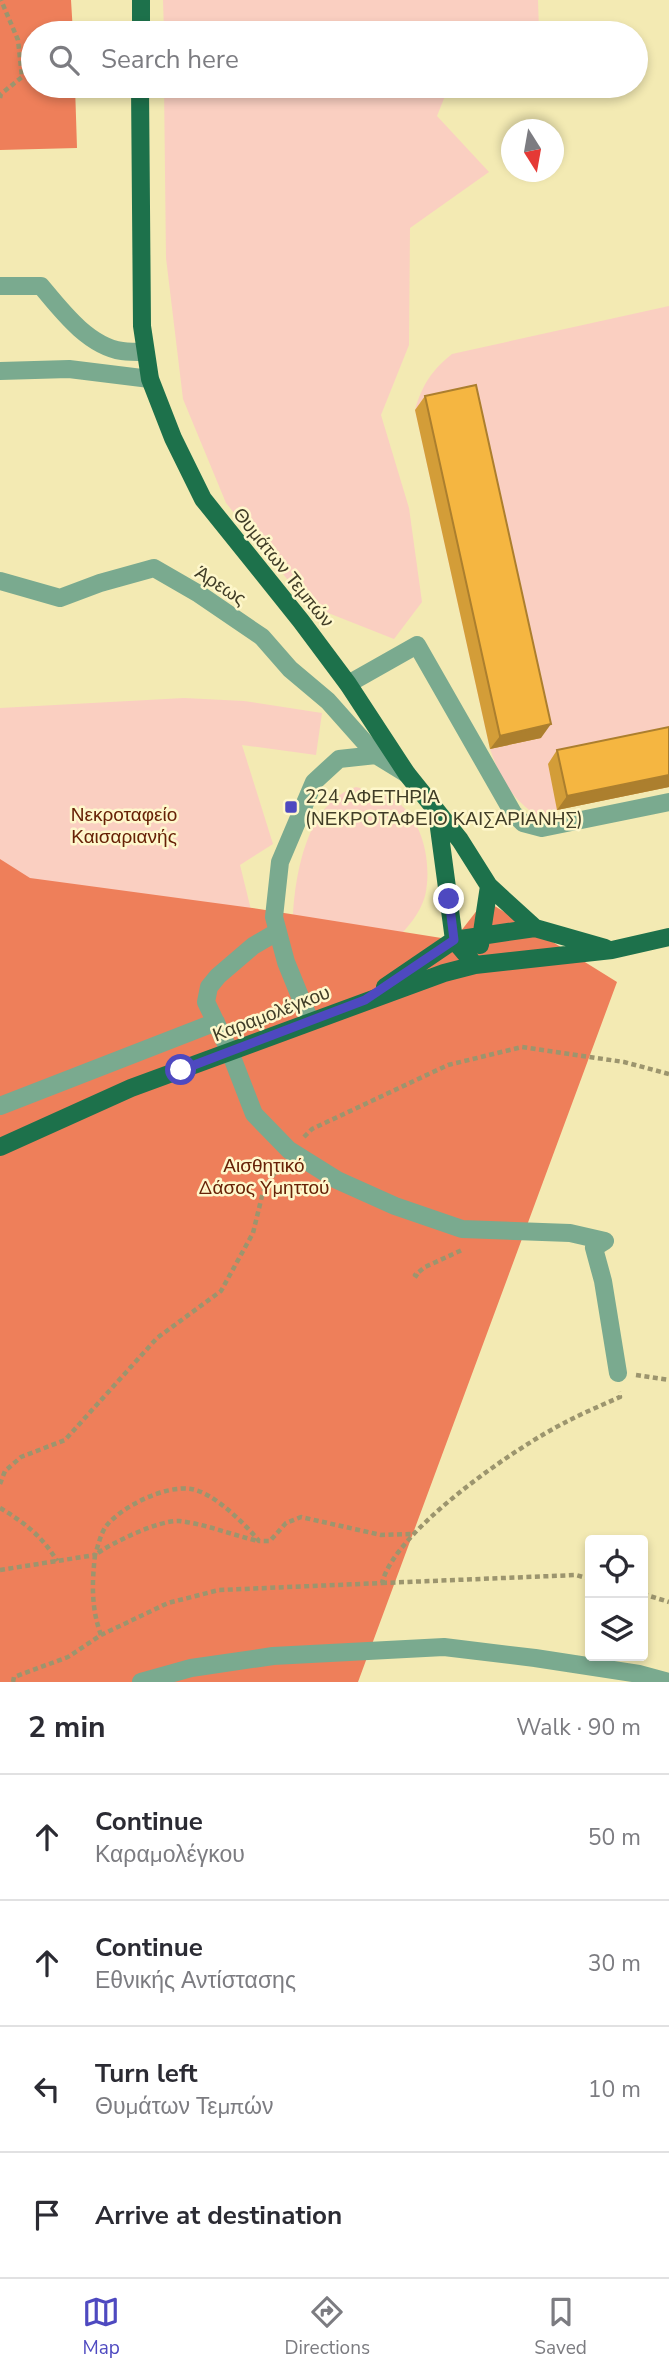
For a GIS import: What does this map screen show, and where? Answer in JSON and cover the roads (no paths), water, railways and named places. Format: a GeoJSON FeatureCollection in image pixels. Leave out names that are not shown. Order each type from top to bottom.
{"type":"FeatureCollection","features":[{"type":"Feature","properties":{"kind":"main road"},"geometry":{"type":"LineString","coordinates":[[141,0],[141,21]]}},
{"type":"Feature","properties":{"kind":"main road","name":"Θυμάτων Τεμπών"},"geometry":{"type":"LineString","coordinates":[[140,98],[142,326],[150,379],[173,438],[203,499],[348,684],[407,774],[437,813],[454,940]]}},
{"type":"Feature","properties":{"kind":"main road"},"geometry":{"type":"LineString","coordinates":[[437,813],[460,839],[489,886],[535,928]]}},
{"type":"Feature","properties":{"kind":"main road"},"geometry":{"type":"LineString","coordinates":[[475,965],[489,886]]}},
{"type":"Feature","properties":{"kind":"main road"},"geometry":{"type":"LineString","coordinates":[[365,1000],[454,940],[535,928],[612,950]]}},
{"type":"Feature","properties":{"kind":"main road"},"geometry":{"type":"LineString","coordinates":[[365,1000],[475,965],[612,950],[669,937]]}},
{"type":"Feature","properties":{"kind":"main road"},"geometry":{"type":"LineString","coordinates":[[454,940],[475,965]]}},
{"type":"Feature","properties":{"kind":"main road","name":"Καραμολέγκου"},"geometry":{"type":"LineString","coordinates":[[0,1147],[131,1088],[365,1000]]}},
{"type":"Feature","properties":{"kind":"street"},"geometry":{"type":"LineString","coordinates":[[0,286],[40,286],[66,316],[103,345],[122,351],[145,352]]}},
{"type":"Feature","properties":{"kind":"street"},"geometry":{"type":"LineString","coordinates":[[0,371],[69,369],[150,379]]}},
{"type":"Feature","properties":{"kind":"street","name":"Άρεως"},"geometry":{"type":"LineString","coordinates":[[0,581],[60,598],[100,583],[154,568],[199,594],[262,637],[290,669],[328,701],[376,755]]}},
{"type":"Feature","properties":{"kind":"street"},"geometry":{"type":"LineString","coordinates":[[348,684],[417,645],[510,809],[527,825],[542,828],[669,802]]}},
{"type":"Feature","properties":{"kind":"street"},"geometry":{"type":"LineString","coordinates":[[310,1021],[286,962],[274,917],[280,862],[314,782],[339,760],[376,755],[407,774]]}},
{"type":"Feature","properties":{"kind":"street"},"geometry":{"type":"LineString","coordinates":[[277,932],[253,947],[209,986],[206,1002],[230,1052],[254,1114],[289,1150],[337,1180],[395,1206],[462,1229],[570,1233],[605,1241],[594,1248],[603,1282],[618,1373]]}},
{"type":"Feature","properties":{"kind":"street"},"geometry":{"type":"LineString","coordinates":[[0,1106],[216,1022]]}},
{"type":"Feature","properties":{"kind":"street"},"geometry":{"type":"LineString","coordinates":[[141,1682],[191,1668],[273,1656],[444,1647],[639,1674],[669,1682]]}},
{"type":"Feature","properties":{"kind":"place","name":"224 ΑΦΕΤΗΡΙΑ (ΝΕΚΡΟΤΑΦΕΙΟ ΚΑΙΣΑΡΙΑΝΗΣ)"},"geometry":{"type":"Point","coordinates":[291,807]}},
{"type":"Feature","properties":{"kind":"park label","name":"Νεκροταφείο Καισαριανής"},"geometry":{"type":"Point","coordinates":[124,825]}},
{"type":"Feature","properties":{"kind":"park label","name":"Αισθητικό Δάσος Υμηττού"},"geometry":{"type":"Point","coordinates":[264,1176]}}]}
